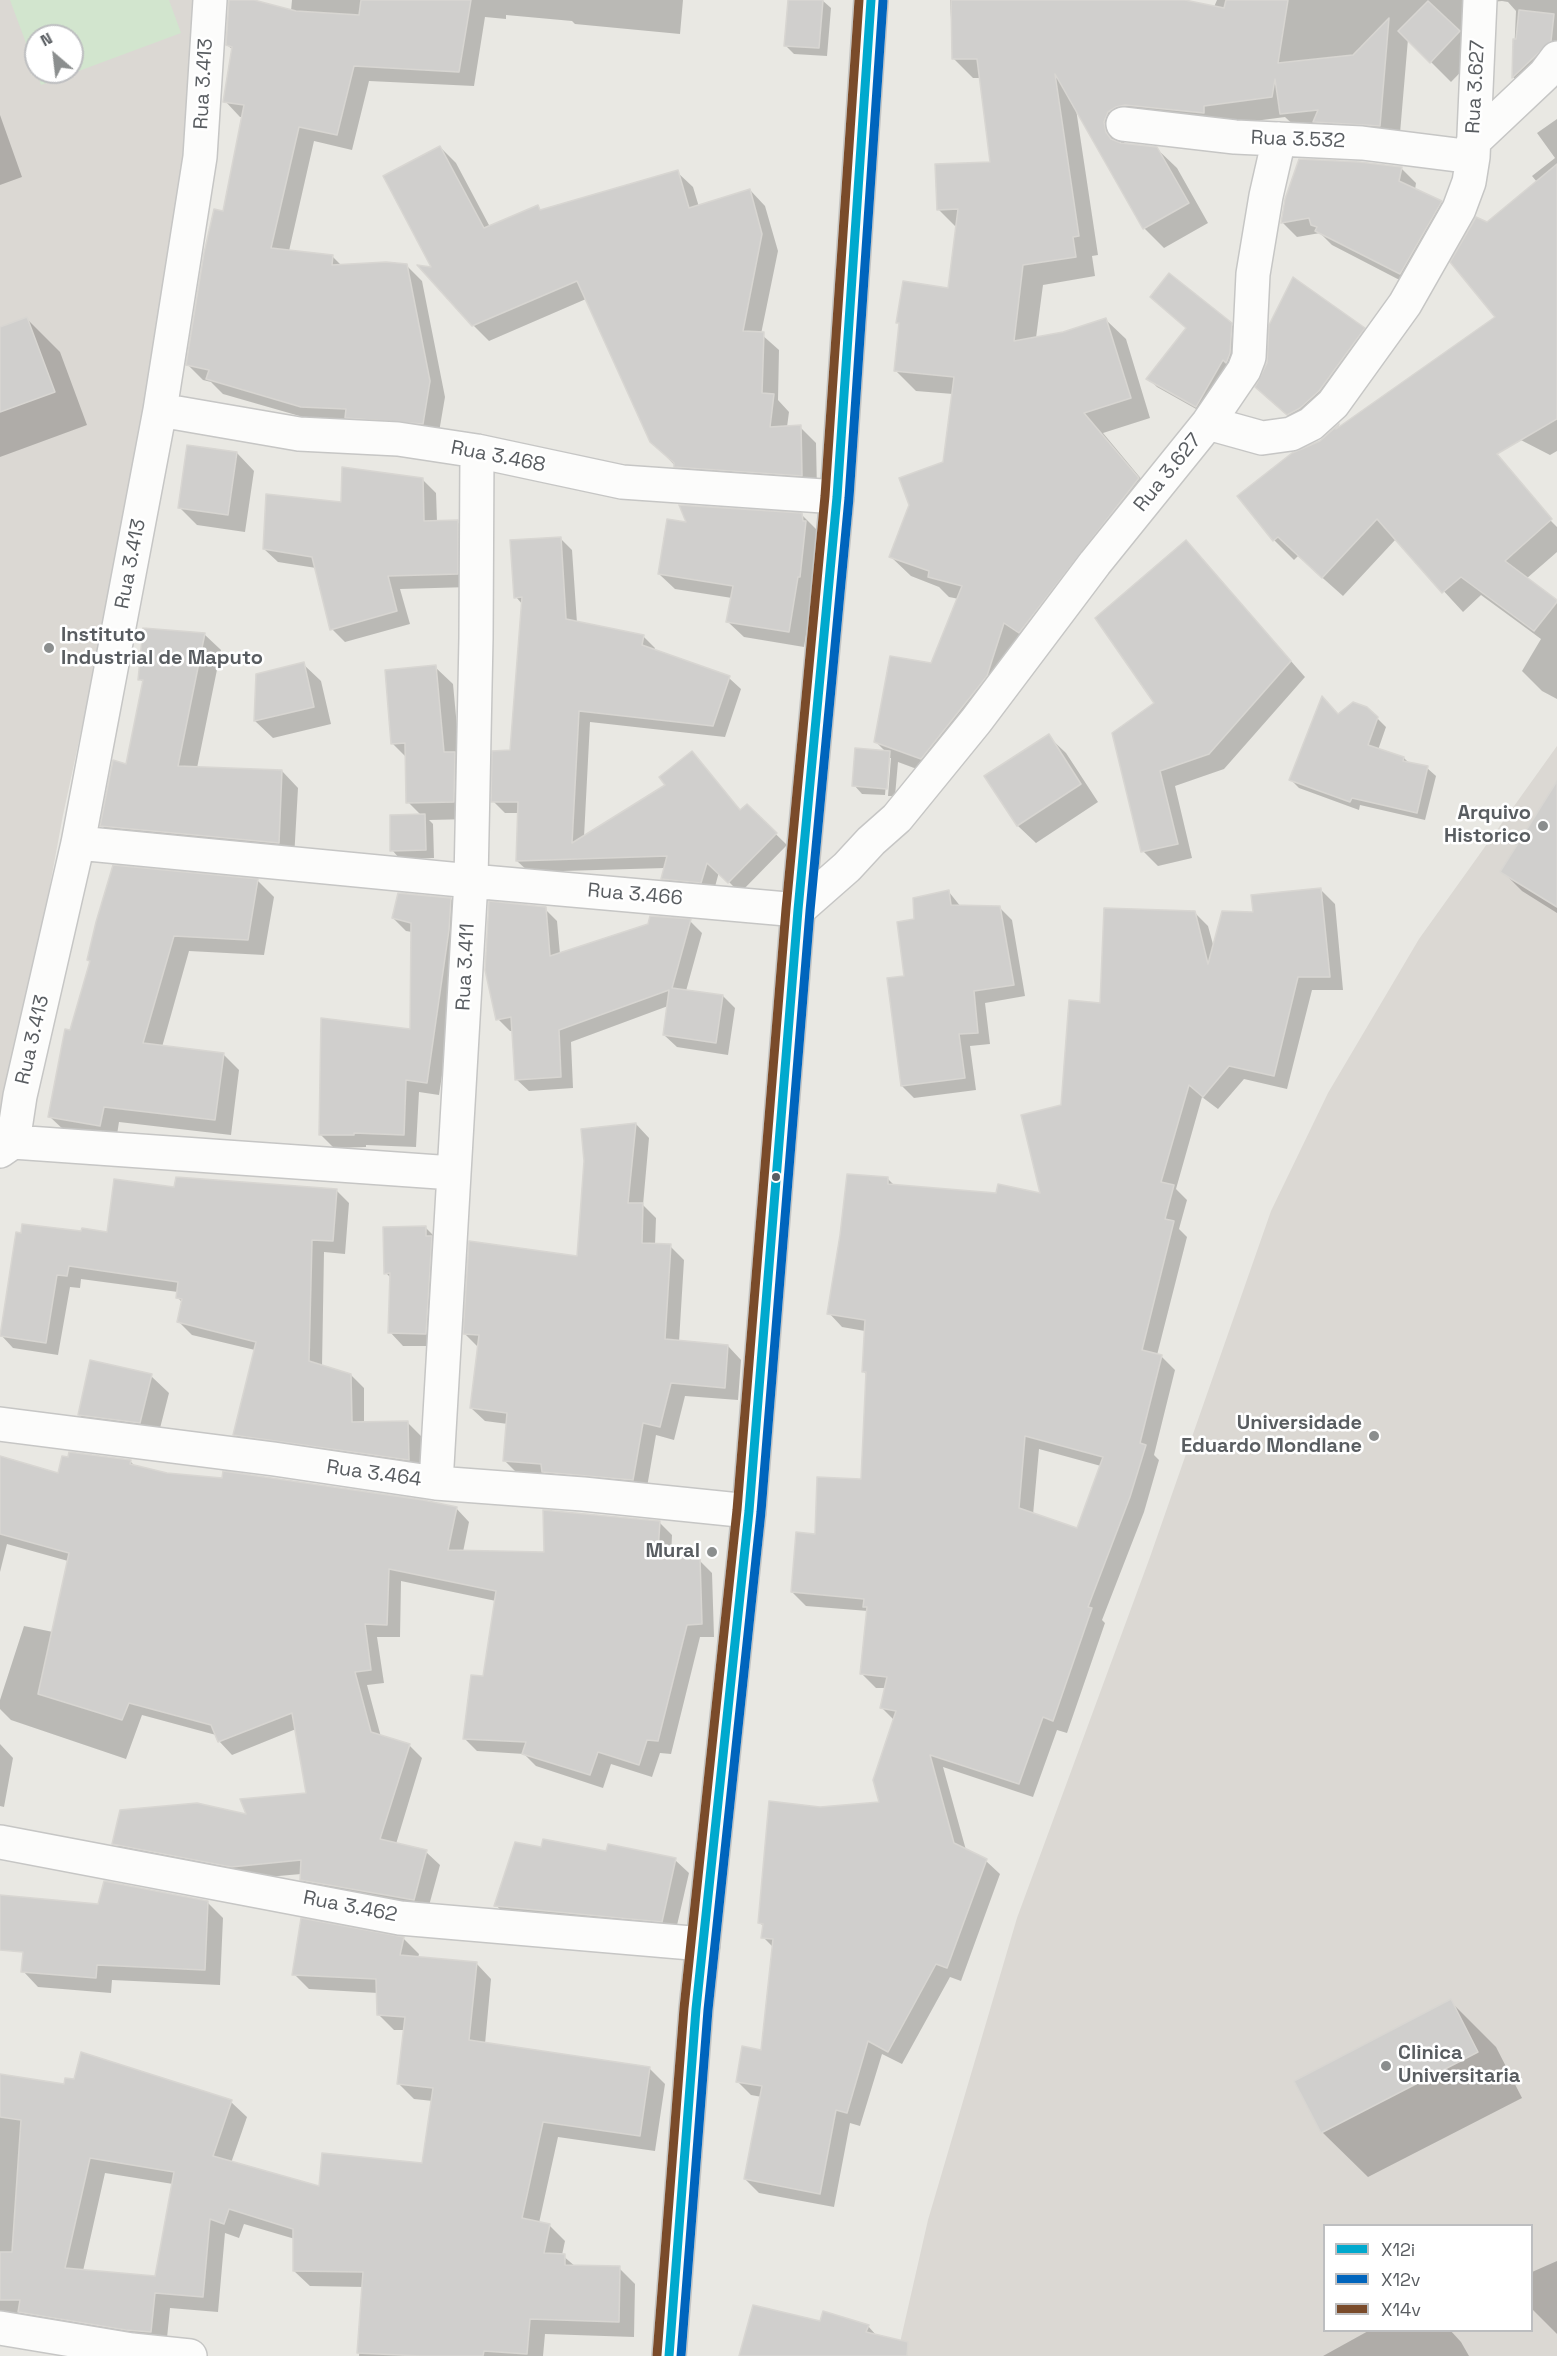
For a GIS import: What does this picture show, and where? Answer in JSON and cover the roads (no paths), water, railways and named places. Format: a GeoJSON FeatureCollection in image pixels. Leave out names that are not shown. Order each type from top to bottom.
{"type":"FeatureCollection","features":[{"type":"Feature","properties":{"kind":"street","name":"Rua 3.413"},"geometry":{"type":"LineString","coordinates":[[6,1147],[20,1096],[78,843],[160,411],[200,157],[210,0]]}},
{"type":"Feature","properties":{"kind":"street"},"geometry":{"type":"LineString","coordinates":[[669,2356],[696,2009],[749,1511],[798,910],[837,497],[871,0]]}},
{"type":"Feature","properties":{"kind":"street","name":"Rua 3.627"},"geometry":{"type":"LineString","coordinates":[[798,910],[847,867],[897,818],[976,721],[1095,563],[1208,423],[1262,438],[1291,434],[1311,424],[1333,404],[1405,304],[1459,209],[1469,182],[1473,149],[1480,0]]}},
{"type":"Feature","properties":{"kind":"street"},"geometry":{"type":"LineString","coordinates":[[1473,149],[1545,74],[1557,58]]}},
{"type":"Feature","properties":{"kind":"street","name":"Rua 3.532"},"geometry":{"type":"LineString","coordinates":[[1123,124],[1235,137],[1473,149]]}},
{"type":"Feature","properties":{"kind":"street"},"geometry":{"type":"LineString","coordinates":[[1208,423],[1244,370],[1249,357],[1253,274],[1266,196],[1279,139]]}},
{"type":"Feature","properties":{"kind":"street","name":"Rua 3.468"},"geometry":{"type":"LineString","coordinates":[[160,411],[299,434],[398,439],[477,451],[622,482],[837,497]]}},
{"type":"Feature","properties":{"kind":"street","name":"Rua 3.411"},"geometry":{"type":"LineString","coordinates":[[436,1483],[471,881],[477,451]]}},
{"type":"Feature","properties":{"kind":"street","name":"Rua 3.466"},"geometry":{"type":"LineString","coordinates":[[78,843],[798,910]]}},
{"type":"Feature","properties":{"kind":"street"},"geometry":{"type":"LineString","coordinates":[[6,1147],[453,1173]]}},
{"type":"Feature","properties":{"kind":"street","name":"Rua 3.464"},"geometry":{"type":"LineString","coordinates":[[0,1424],[262,1457],[436,1483],[583,1494],[749,1511]]}},
{"type":"Feature","properties":{"kind":"street","name":"Rua 3.462"},"geometry":{"type":"LineString","coordinates":[[0,1842],[400,1917],[703,1944]]}},
{"type":"Feature","properties":{"kind":"street"},"geometry":{"type":"LineString","coordinates":[[0,2328],[132,2350],[190,2356]]}},
{"type":"Feature","properties":{"kind":"place","name":"Instituto Industrial de Maputo"},"geometry":{"type":"Point","coordinates":[49,648]}},
{"type":"Feature","properties":{"kind":"place","name":"Arquivo Historico"},"geometry":{"type":"Point","coordinates":[1543,826]}},
{"type":"Feature","properties":{"kind":"place","name":"Universidade Eduardo Mondlane"},"geometry":{"type":"Point","coordinates":[1374,1436]}},
{"type":"Feature","properties":{"kind":"place","name":"Mural"},"geometry":{"type":"Point","coordinates":[712,1552]}},
{"type":"Feature","properties":{"kind":"place","name":"Clinica Universitaria"},"geometry":{"type":"Point","coordinates":[1386,2066]}}]}
